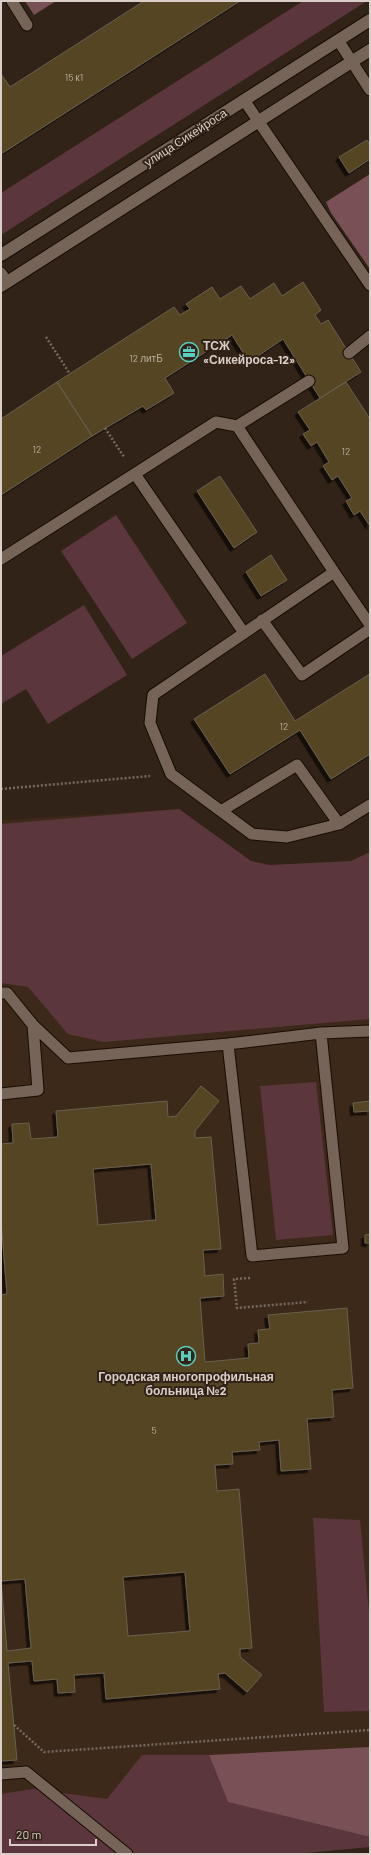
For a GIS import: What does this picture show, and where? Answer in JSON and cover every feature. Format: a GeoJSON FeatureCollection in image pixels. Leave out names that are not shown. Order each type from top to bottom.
{"type":"FeatureCollection","features":[{"type":"Feature","properties":{"kind":"street","name":"улица Сикейроса"},"geometry":{"type":"LineString","coordinates":[[1,255],[370,20]]}},
{"type":"Feature","properties":{"kind":"street"},"geometry":{"type":"LineString","coordinates":[[3,280],[258,122],[370,50]]}},
{"type":"Feature","properties":{"kind":"lane"},"geometry":{"type":"LineString","coordinates":[[12,1],[27,25]]}},
{"type":"Feature","properties":{"kind":"lane"},"geometry":{"type":"LineString","coordinates":[[338,40],[370,90]]}},
{"type":"Feature","properties":{"kind":"lane"},"geometry":{"type":"LineString","coordinates":[[244,100],[370,285]]}},
{"type":"Feature","properties":{"kind":"lane"},"geometry":{"type":"LineString","coordinates":[[349,353],[370,336]]}},
{"type":"Feature","properties":{"kind":"lane"},"geometry":{"type":"LineString","coordinates":[[1,559],[216,422],[237,426],[309,381]]}},
{"type":"Feature","properties":{"kind":"lane"},"geometry":{"type":"LineString","coordinates":[[237,426],[370,625]]}},
{"type":"Feature","properties":{"kind":"lane"},"geometry":{"type":"LineString","coordinates":[[135,474],[244,633]]}},
{"type":"Feature","properties":{"kind":"lane"},"geometry":{"type":"LineString","coordinates":[[334,572],[153,695],[150,723],[171,774],[252,834],[287,837],[339,824],[370,805]]}},
{"type":"Feature","properties":{"kind":"lane"},"geometry":{"type":"LineString","coordinates":[[262,620],[302,674],[370,629]]}},
{"type":"Feature","properties":{"kind":"lane"},"geometry":{"type":"LineString","coordinates":[[221,811],[297,765],[339,824]]}},
{"type":"Feature","properties":{"kind":"lane"},"geometry":{"type":"LineString","coordinates":[[1,993],[7,994],[33,1025],[68,1058],[321,1034],[370,1031]]}},
{"type":"Feature","properties":{"kind":"lane"},"geometry":{"type":"LineString","coordinates":[[1,1094],[38,1090],[33,1025]]}},
{"type":"Feature","properties":{"kind":"lane"},"geometry":{"type":"LineString","coordinates":[[228,1044],[252,1256],[343,1248],[321,1034]]}},
{"type":"Feature","properties":{"kind":"lane"},"geometry":{"type":"LineString","coordinates":[[1,1774],[26,1772],[127,1854]]}},
{"type":"Feature","properties":{"kind":"path"},"geometry":{"type":"LineString","coordinates":[[46,337],[70,374]]}},
{"type":"Feature","properties":{"kind":"path"},"geometry":{"type":"LineString","coordinates":[[105,428],[135,474]]}},
{"type":"Feature","properties":{"kind":"path"},"geometry":{"type":"LineString","coordinates":[[1,789],[171,774]]}},
{"type":"Feature","properties":{"kind":"path"},"geometry":{"type":"LineString","coordinates":[[253,1277],[234,1279],[237,1308],[308,1302]]}},
{"type":"Feature","properties":{"kind":"path"},"geometry":{"type":"LineString","coordinates":[[14,1724],[44,1752],[370,1730]]}},
{"type":"Feature","properties":{"kind":"shaded area"},"geometry":{"type":"Polygon","coordinates":[[[25,1],[56,1],[34,15],[25,1]]]}},
{"type":"Feature","properties":{"kind":"shaded area"},"geometry":{"type":"Polygon","coordinates":[[[303,1],[367,1],[1,235],[1,193],[303,1]]]}},
{"type":"Feature","properties":{"kind":"shaded area"},"geometry":{"type":"Polygon","coordinates":[[[370,174],[370,269],[331,213],[326,202],[370,174]]]}},
{"type":"Feature","properties":{"kind":"shaded area"},"geometry":{"type":"Polygon","coordinates":[[[116,515],[187,623],[132,659],[61,551],[116,515]]]}},
{"type":"Feature","properties":{"kind":"shaded area"},"geometry":{"type":"Polygon","coordinates":[[[84,605],[127,675],[48,724],[26,689],[1,704],[1,656],[84,605]]]}},
{"type":"Feature","properties":{"kind":"shaded area","name":"Городская многопрофильная больница №2"},"geometry":{"type":"Polygon","coordinates":[[[179,809],[251,861],[270,865],[351,861],[370,852],[370,1847],[298,1854],[1,1854],[1,820],[179,809]]]}},
{"type":"Feature","properties":{"kind":"shaded area"},"geometry":{"type":"Polygon","coordinates":[[[179,809],[251,861],[270,865],[351,861],[370,852],[370,1019],[104,1042],[68,1034],[28,987],[1,983],[1,824],[179,809]]]}},
{"type":"Feature","properties":{"kind":"shaded area"},"geometry":{"type":"Polygon","coordinates":[[[316,1082],[333,1235],[276,1240],[260,1086],[316,1082]]]}},
{"type":"Feature","properties":{"kind":"shaded area"},"geometry":{"type":"Polygon","coordinates":[[[313,1518],[360,1520],[370,1622],[370,1711],[324,1712],[313,1518]]]}},
{"type":"Feature","properties":{"kind":"shaded area"},"geometry":{"type":"Polygon","coordinates":[[[370,1747],[370,1837],[228,1802],[209,1755],[370,1747]]]}},
{"type":"Feature","properties":{"kind":"shaded area"},"geometry":{"type":"Polygon","coordinates":[[[142,1755],[209,1755],[228,1802],[370,1837],[370,1847],[294,1854],[1,1854],[1,1794],[33,1789],[107,1799],[142,1755]]]}},
{"type":"Feature","properties":{"kind":"building"},"geometry":{"type":"Polygon","coordinates":[[[144,1],[240,1],[1,154],[1,74],[10,87],[144,1]]]}},
{"type":"Feature","properties":{"kind":"building"},"geometry":{"type":"Polygon","coordinates":[[[367,140],[370,145],[370,159],[349,173],[339,157],[367,140]]]}},
{"type":"Feature","properties":{"kind":"building"},"geometry":{"type":"Polygon","coordinates":[[[303,282],[321,310],[315,315],[321,324],[328,320],[361,372],[320,398],[283,339],[249,362],[232,335],[165,378],[174,393],[146,410],[143,406],[92,436],[57,382],[174,307],[180,315],[190,309],[186,304],[212,287],[220,299],[241,286],[250,299],[274,283],[282,296],[303,282]]]}},
{"type":"Feature","properties":{"kind":"building"},"geometry":{"type":"Polygon","coordinates":[[[57,382],[92,436],[1,495],[1,419],[57,382]]]}},
{"type":"Feature","properties":{"kind":"building"},"geometry":{"type":"Polygon","coordinates":[[[346,382],[370,419],[370,526],[360,511],[354,515],[346,501],[352,498],[338,476],[332,480],[323,466],[329,462],[317,442],[311,446],[303,434],[310,430],[298,412],[346,382]]]}},
{"type":"Feature","properties":{"kind":"building"},"geometry":{"type":"Polygon","coordinates":[[[220,476],[257,532],[234,548],[197,491],[220,476]]]}},
{"type":"Feature","properties":{"kind":"building"},"geometry":{"type":"Polygon","coordinates":[[[271,555],[287,580],[261,596],[246,572],[271,555]]]}},
{"type":"Feature","properties":{"kind":"building"},"geometry":{"type":"Polygon","coordinates":[[[265,674],[295,721],[370,674],[370,754],[331,779],[300,730],[230,774],[194,719],[265,674]]]}},
{"type":"Feature","properties":{"kind":"building"},"geometry":{"type":"Polygon","coordinates":[[[201,1086],[219,1101],[195,1131],[195,1138],[211,1137],[221,1249],[203,1250],[205,1276],[223,1274],[224,1296],[200,1298],[205,1362],[249,1358],[248,1344],[259,1343],[258,1330],[270,1329],[268,1315],[347,1308],[353,1388],[332,1390],[334,1417],[307,1419],[311,1469],[281,1471],[279,1440],[259,1442],[260,1450],[232,1452],[233,1464],[215,1465],[217,1491],[239,1489],[252,1648],[240,1649],[240,1657],[262,1675],[247,1692],[225,1673],[218,1674],[220,1689],[106,1699],[104,1673],[74,1675],[75,1692],[58,1693],[57,1679],[34,1681],[32,1661],[8,1663],[17,1760],[1,1761],[1,1581],[1,1295],[7,1294],[1,1220],[1,1144],[13,1143],[12,1124],[29,1123],[31,1139],[58,1137],[56,1111],[167,1101],[168,1117],[176,1116],[201,1086]],[[151,1164],[93,1169],[98,1225],[156,1220],[151,1164]],[[185,1572],[123,1577],[128,1636],[190,1631],[185,1572]],[[25,1579],[1,1581],[7,1651],[31,1648],[25,1579]]]}},
{"type":"Feature","properties":{"kind":"building"},"geometry":{"type":"Polygon","coordinates":[[[370,1101],[370,1111],[354,1112],[353,1103],[370,1101]]]}},
{"type":"Feature","properties":{"kind":"building"},"geometry":{"type":"Polygon","coordinates":[[[370,1234],[370,1243],[365,1243],[365,1235],[370,1234]]]}},
{"type":"Feature","properties":{"kind":"place","name":"ТСЖ «Сикейроса-12»"},"geometry":{"type":"Point","coordinates":[189,352]}},
{"type":"Feature","properties":{"kind":"place","name":"Городская многопрофильная больница №2"},"geometry":{"type":"Point","coordinates":[186,1356]}}]}
